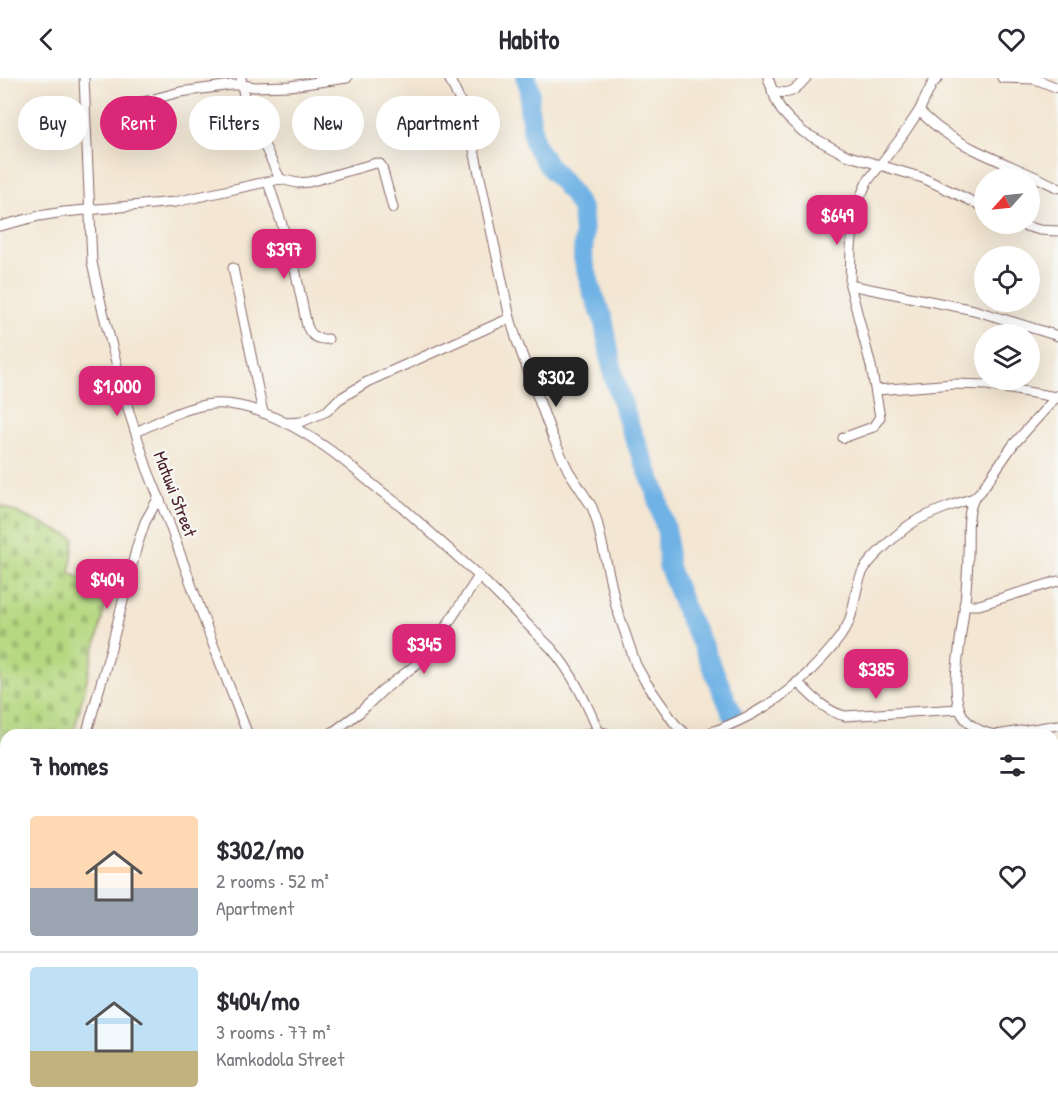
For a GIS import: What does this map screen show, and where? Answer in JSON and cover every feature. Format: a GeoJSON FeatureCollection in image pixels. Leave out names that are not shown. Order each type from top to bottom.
{"type":"FeatureCollection","features":[{"type":"Feature","properties":{"kind":"street","name":"Matuwi Street"},"geometry":{"type":"LineString","coordinates":[[84,78],[92,262],[105,318],[147,468],[246,729]]}},
{"type":"Feature","properties":{"kind":"street"},"geometry":{"type":"LineString","coordinates":[[165,96],[242,81],[255,87],[290,86],[347,78]]}},
{"type":"Feature","properties":{"kind":"street"},"geometry":{"type":"LineString","coordinates":[[449,78],[462,105],[470,131],[510,318],[517,341],[553,438],[568,470],[592,507],[616,606],[636,664],[645,681],[681,729]]}},
{"type":"Feature","properties":{"kind":"street"},"geometry":{"type":"LineString","coordinates":[[768,78],[781,110],[803,132],[846,155],[923,178],[974,202]]}},
{"type":"Feature","properties":{"kind":"street"},"geometry":{"type":"LineString","coordinates":[[772,90],[782,93],[790,92],[806,78]]}},
{"type":"Feature","properties":{"kind":"street"},"geometry":{"type":"LineString","coordinates":[[843,438],[873,427],[880,417],[862,328],[850,285],[851,248],[859,200],[867,182],[900,139],[919,111],[932,84],[938,78]]}},
{"type":"Feature","properties":{"kind":"street"},"geometry":{"type":"LineString","coordinates":[[1002,78],[1035,79],[1058,88]]}},
{"type":"Feature","properties":{"kind":"street"},"geometry":{"type":"LineString","coordinates":[[242,81],[247,108],[280,179]]}},
{"type":"Feature","properties":{"kind":"street"},"geometry":{"type":"LineString","coordinates":[[919,111],[966,145],[1058,188]]}},
{"type":"Feature","properties":{"kind":"street"},"geometry":{"type":"LineString","coordinates":[[0,226],[64,212],[175,202],[280,179],[297,183],[309,182],[371,163],[380,164],[382,167],[393,208]]}},
{"type":"Feature","properties":{"kind":"street"},"geometry":{"type":"LineString","coordinates":[[268,182],[292,255],[307,326],[315,338],[328,339]]}},
{"type":"Feature","properties":{"kind":"street"},"geometry":{"type":"LineString","coordinates":[[1040,230],[1058,231]]}},
{"type":"Feature","properties":{"kind":"street"},"geometry":{"type":"LineString","coordinates":[[233,268],[263,413]]}},
{"type":"Feature","properties":{"kind":"street"},"geometry":{"type":"LineString","coordinates":[[850,285],[974,310],[1058,336]]}},
{"type":"Feature","properties":{"kind":"street"},"geometry":{"type":"LineString","coordinates":[[285,423],[301,422],[327,411],[338,400],[367,382],[510,318]]}},
{"type":"Feature","properties":{"kind":"street"},"geometry":{"type":"LineString","coordinates":[[876,390],[954,384],[987,385],[1057,396]]}},
{"type":"Feature","properties":{"kind":"street"},"geometry":{"type":"LineString","coordinates":[[717,729],[766,706],[831,649],[852,611],[864,569],[883,548],[913,522],[974,498],[1013,445],[1057,396]]}},
{"type":"Feature","properties":{"kind":"street"},"geometry":{"type":"LineString","coordinates":[[136,432],[179,413],[203,405],[220,403],[263,413],[326,447],[401,506],[479,576],[562,661],[597,729]]}},
{"type":"Feature","properties":{"kind":"street"},"geometry":{"type":"LineString","coordinates":[[88,729],[141,535],[145,522],[159,497]]}},
{"type":"Feature","properties":{"kind":"street"},"geometry":{"type":"LineString","coordinates":[[974,498],[968,514],[968,553],[957,666],[957,694],[964,720],[976,729]]}},
{"type":"Feature","properties":{"kind":"street"},"geometry":{"type":"LineString","coordinates":[[337,729],[418,663],[449,622],[479,576]]}},
{"type":"Feature","properties":{"kind":"street"},"geometry":{"type":"LineString","coordinates":[[964,605],[980,604],[1058,581]]}},
{"type":"Feature","properties":{"kind":"street"},"geometry":{"type":"LineString","coordinates":[[796,682],[833,713],[845,717],[959,708]]}},
{"type":"Feature","properties":{"kind":"street"},"geometry":{"type":"LineString","coordinates":[[1039,729],[1058,725]]}},
{"type":"Feature","properties":{"kind":"green space"},"geometry":{"type":"Polygon","coordinates":[[[0,505],[74,538],[70,573],[109,592],[75,729],[0,729],[0,505]]]}},
{"type":"Feature","properties":{"kind":"waterway"},"geometry":{"type":"LineString","coordinates":[[526,78],[530,89],[529,108],[534,143],[582,210],[583,258],[592,292],[603,318],[614,378],[631,430],[655,489],[667,533],[668,565],[689,619],[732,713]]}}]}
